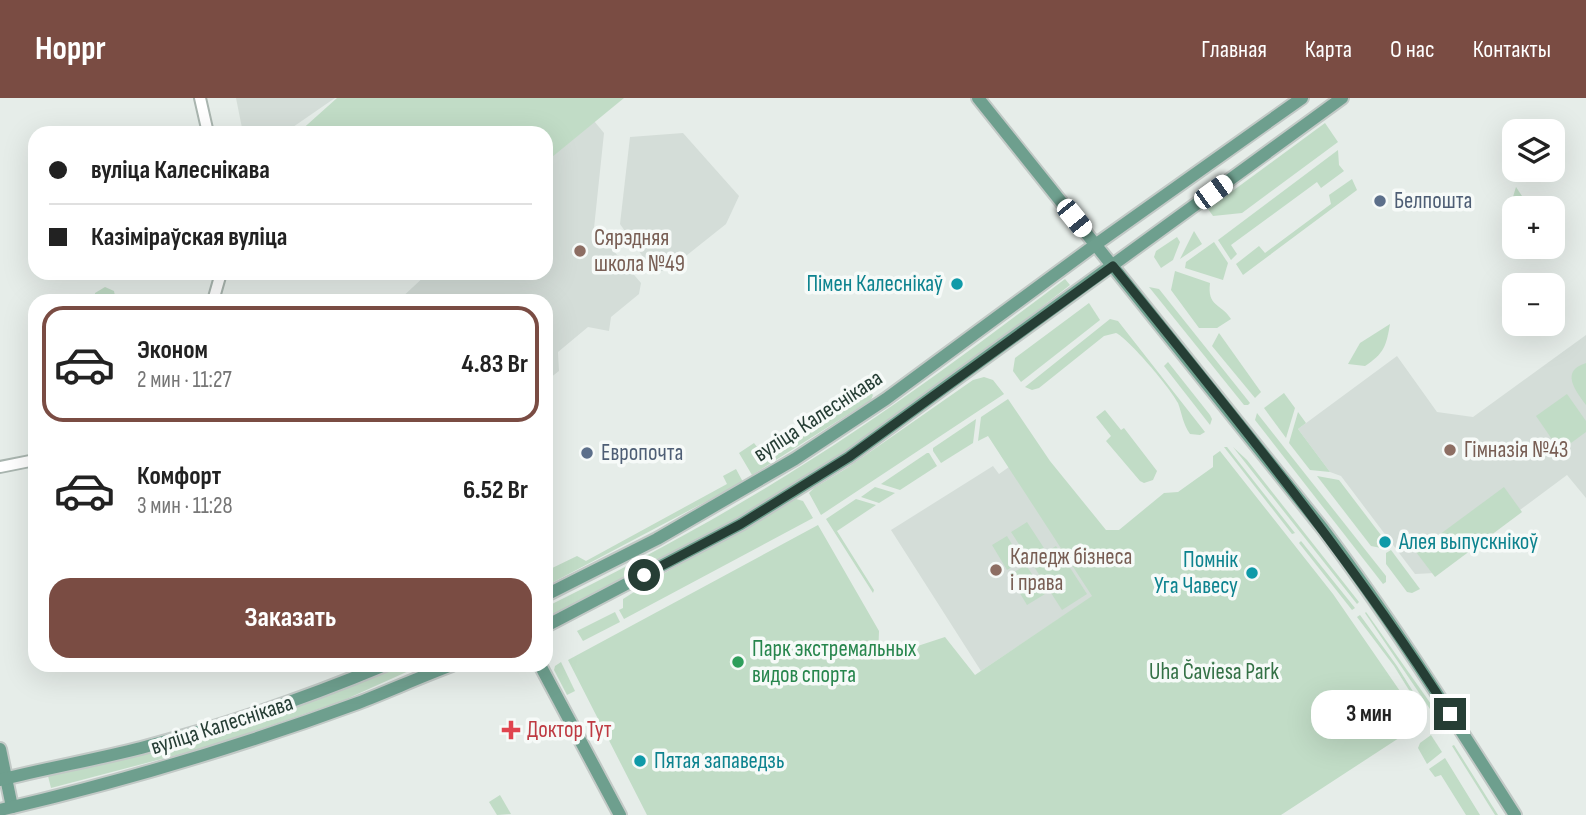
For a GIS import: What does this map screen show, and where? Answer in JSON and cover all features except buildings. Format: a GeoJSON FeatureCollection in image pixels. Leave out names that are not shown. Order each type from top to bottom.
{"type":"FeatureCollection","features":[{"type":"Feature","properties":{"kind":"main road"},"geometry":{"type":"LineString","coordinates":[[978,98],[1323,529],[1373,597],[1514,815]]}},
{"type":"Feature","properties":{"kind":"main road","name":"вуліца Калеснікава"},"geometry":{"type":"LineString","coordinates":[[553,591],[657,539],[795,459],[897,391],[1302,98]]}},
{"type":"Feature","properties":{"kind":"main road"},"geometry":{"type":"LineString","coordinates":[[553,622],[696,549],[800,489],[905,419],[1342,98]]}},
{"type":"Feature","properties":{"kind":"main road","name":"вуліца Калеснікава"},"geometry":{"type":"LineString","coordinates":[[3,779],[141,748],[223,724],[368,672]]}},
{"type":"Feature","properties":{"kind":"main road","name":"вуліца Калеснікава"},"geometry":{"type":"LineString","coordinates":[[6,809],[102,785],[239,744],[359,703],[435,672]]}},
{"type":"Feature","properties":{"kind":"main road"},"geometry":{"type":"LineString","coordinates":[[544,672],[620,815]]}},
{"type":"Feature","properties":{"kind":"main road"},"geometry":{"type":"LineString","coordinates":[[0,749],[6,809]]}},
{"type":"Feature","properties":{"kind":"street"},"geometry":{"type":"LineString","coordinates":[[200,98],[206,126]]}},
{"type":"Feature","properties":{"kind":"street"},"geometry":{"type":"LineString","coordinates":[[0,467],[28,461]]}},
{"type":"Feature","properties":{"kind":"shaded area"},"geometry":{"type":"Polygon","coordinates":[[[236,98],[335,98],[294,126],[242,126],[236,98]]]}},
{"type":"Feature","properties":{"kind":"shaded area","name":"Сярэдняя школа №49"},"geometry":{"type":"Polygon","coordinates":[[[594,121],[604,133],[594,228],[641,283],[639,294],[611,317],[609,331],[588,327],[558,352],[559,371],[553,376],[553,294],[406,294],[420,280],[553,280],[553,155],[594,121]]]}},
{"type":"Feature","properties":{"kind":"shaded area"},"geometry":{"type":"Polygon","coordinates":[[[683,133],[739,196],[726,224],[667,271],[653,271],[620,224],[630,137],[683,133]]]}},
{"type":"Feature","properties":{"kind":"shaded area","name":"Гімназія №43"},"geometry":{"type":"Polygon","coordinates":[[[1586,335],[1586,498],[1567,475],[1435,573],[1415,574],[1341,476],[1330,472],[1298,429],[1397,356],[1437,412],[1473,417],[1586,335]]]}},
{"type":"Feature","properties":{"kind":"shaded area","name":"Каледж бізнеса і права"},"geometry":{"type":"Polygon","coordinates":[[[993,466],[999,474],[1009,467],[1093,596],[981,671],[891,530],[993,466]]]}},
{"type":"Feature","properties":{"kind":"green space"},"geometry":{"type":"Polygon","coordinates":[[[337,98],[624,98],[553,156],[553,126],[306,126],[337,98]]]}},
{"type":"Feature","properties":{"kind":"green space"},"geometry":{"type":"Polygon","coordinates":[[[1325,123],[1338,142],[1242,213],[1213,216],[1208,209],[1325,123]]]}},
{"type":"Feature","properties":{"kind":"green space"},"geometry":{"type":"Polygon","coordinates":[[[1338,150],[1339,165],[1344,171],[1321,188],[1317,182],[1231,245],[1237,254],[1231,260],[1218,240],[1338,150]]]}},
{"type":"Feature","properties":{"kind":"green space"},"geometry":{"type":"Polygon","coordinates":[[[1352,179],[1357,190],[1243,275],[1236,264],[1259,246],[1265,253],[1331,204],[1329,195],[1352,179]]]}},
{"type":"Feature","properties":{"kind":"green space"},"geometry":{"type":"Polygon","coordinates":[[[1516,187],[1522,196],[1513,196],[1516,187]]]}},
{"type":"Feature","properties":{"kind":"green space"},"geometry":{"type":"Polygon","coordinates":[[[1194,231],[1202,244],[1180,259],[1194,231]]]}},
{"type":"Feature","properties":{"kind":"green space"},"geometry":{"type":"Polygon","coordinates":[[[1177,237],[1180,242],[1173,260],[1161,268],[1154,257],[1156,251],[1177,237]]]}},
{"type":"Feature","properties":{"kind":"green space"},"geometry":{"type":"Polygon","coordinates":[[[1214,242],[1228,263],[1223,280],[1185,268],[1186,262],[1214,242]]]}},
{"type":"Feature","properties":{"kind":"green space"},"geometry":{"type":"Polygon","coordinates":[[[1175,271],[1210,283],[1213,301],[1231,319],[1217,328],[1199,328],[1171,290],[1175,271]]]}},
{"type":"Feature","properties":{"kind":"green space"},"geometry":{"type":"Polygon","coordinates":[[[1065,279],[1070,285],[911,409],[806,478],[681,550],[553,616],[553,603],[704,524],[780,479],[935,376],[1065,279]]]}},
{"type":"Feature","properties":{"kind":"green space"},"geometry":{"type":"Polygon","coordinates":[[[105,287],[115,294],[95,294],[105,287]]]}},
{"type":"Feature","properties":{"kind":"green space"},"geometry":{"type":"Polygon","coordinates":[[[1149,287],[1159,289],[1250,403],[1248,405],[1244,405],[1149,287]]]}},
{"type":"Feature","properties":{"kind":"green space"},"geometry":{"type":"Polygon","coordinates":[[[1089,303],[1100,320],[1021,382],[1013,371],[1015,358],[1089,303]]]}},
{"type":"Feature","properties":{"kind":"green space"},"geometry":{"type":"Polygon","coordinates":[[[1110,319],[1118,321],[1205,432],[1200,435],[1190,434],[1178,403],[1167,387],[1139,354],[1116,333],[1104,336],[1039,388],[1032,390],[1025,387],[1110,319]]]}},
{"type":"Feature","properties":{"kind":"green space"},"geometry":{"type":"Polygon","coordinates":[[[1390,324],[1385,344],[1376,357],[1365,366],[1348,364],[1360,343],[1390,324]]]}},
{"type":"Feature","properties":{"kind":"green space"},"geometry":{"type":"Polygon","coordinates":[[[1219,333],[1261,392],[1255,398],[1212,346],[1219,333]]]}},
{"type":"Feature","properties":{"kind":"green space"},"geometry":{"type":"Polygon","coordinates":[[[1168,362],[1210,415],[1210,425],[1164,366],[1168,362]]]}},
{"type":"Feature","properties":{"kind":"green space"},"geometry":{"type":"Polygon","coordinates":[[[1586,363],[1586,405],[1574,387],[1572,376],[1578,366],[1586,363]]]}},
{"type":"Feature","properties":{"kind":"green space"},"geometry":{"type":"Polygon","coordinates":[[[984,377],[993,380],[1004,394],[821,515],[809,493],[814,488],[973,380],[984,377]]]}},
{"type":"Feature","properties":{"kind":"green space"},"geometry":{"type":"Polygon","coordinates":[[[865,386],[873,395],[871,400],[752,475],[739,453],[754,443],[765,457],[854,402],[850,395],[865,386]]]}},
{"type":"Feature","properties":{"kind":"green space"},"geometry":{"type":"Polygon","coordinates":[[[1284,393],[1295,408],[1286,438],[1264,408],[1284,393]]]}},
{"type":"Feature","properties":{"kind":"green space"},"geometry":{"type":"Polygon","coordinates":[[[1567,394],[1586,421],[1586,432],[1560,451],[1536,416],[1567,394]]]}},
{"type":"Feature","properties":{"kind":"green space","name":"Uha Čaviesa Park"},"geometry":{"type":"Polygon","coordinates":[[[1008,399],[1050,461],[1106,530],[1119,530],[1164,493],[1178,492],[1213,467],[1213,456],[1220,451],[1333,594],[1422,723],[1281,815],[647,815],[568,660],[818,525],[879,631],[878,659],[945,637],[975,675],[1092,596],[988,436],[978,441],[981,417],[1008,399]]]}},
{"type":"Feature","properties":{"kind":"green space"},"geometry":{"type":"Polygon","coordinates":[[[1105,410],[1121,430],[1124,428],[1157,471],[1153,480],[1144,483],[1140,481],[1106,441],[1111,436],[1096,417],[1105,410]]]}},
{"type":"Feature","properties":{"kind":"green space"},"geometry":{"type":"Polygon","coordinates":[[[1298,412],[1306,423],[1298,429],[1330,472],[1310,470],[1289,443],[1298,412]]]}},
{"type":"Feature","properties":{"kind":"green space"},"geometry":{"type":"Polygon","coordinates":[[[1257,413],[1386,576],[1386,582],[1383,584],[1255,420],[1257,413]]]}},
{"type":"Feature","properties":{"kind":"green space"},"geometry":{"type":"Polygon","coordinates":[[[976,419],[973,443],[941,463],[933,448],[976,419]]]}},
{"type":"Feature","properties":{"kind":"green space"},"geometry":{"type":"Polygon","coordinates":[[[1224,447],[1227,447],[1295,533],[1292,534],[1224,447]]]}},
{"type":"Feature","properties":{"kind":"green space"},"geometry":{"type":"Polygon","coordinates":[[[1233,447],[1247,460],[1359,602],[1357,604],[1233,447]]]}},
{"type":"Feature","properties":{"kind":"green space"},"geometry":{"type":"Polygon","coordinates":[[[927,453],[937,466],[900,490],[881,484],[927,453]]]}},
{"type":"Feature","properties":{"kind":"green space"},"geometry":{"type":"Polygon","coordinates":[[[736,469],[743,482],[553,582],[553,568],[577,556],[586,561],[727,484],[723,476],[736,469]]]}},
{"type":"Feature","properties":{"kind":"green space"},"geometry":{"type":"Polygon","coordinates":[[[1317,476],[1339,480],[1387,543],[1381,548],[1371,546],[1317,476]]]}},
{"type":"Feature","properties":{"kind":"green space"},"geometry":{"type":"Polygon","coordinates":[[[875,487],[895,493],[879,503],[861,497],[875,487]]]}},
{"type":"Feature","properties":{"kind":"green space"},"geometry":{"type":"Polygon","coordinates":[[[1504,487],[1522,512],[1435,577],[1416,552],[1504,487]]]}},
{"type":"Feature","properties":{"kind":"green space"},"geometry":{"type":"Polygon","coordinates":[[[796,499],[803,501],[813,518],[624,619],[619,610],[623,608],[623,599],[796,499]]]}},
{"type":"Feature","properties":{"kind":"green space"},"geometry":{"type":"Polygon","coordinates":[[[856,499],[876,505],[837,531],[874,590],[873,593],[826,519],[856,499]]]}},
{"type":"Feature","properties":{"kind":"green space"},"geometry":{"type":"Polygon","coordinates":[[[1027,522],[1044,548],[1028,558],[1011,532],[1027,522]]]}},
{"type":"Feature","properties":{"kind":"green space"},"geometry":{"type":"Polygon","coordinates":[[[1007,536],[1022,561],[1007,570],[992,545],[1007,536]]]}},
{"type":"Feature","properties":{"kind":"green space"},"geometry":{"type":"Polygon","coordinates":[[[1301,541],[1355,608],[1352,610],[1299,543],[1301,541]]]}},
{"type":"Feature","properties":{"kind":"green space"},"geometry":{"type":"Polygon","coordinates":[[[1056,546],[1087,594],[1062,610],[1031,562],[1056,546]]]}},
{"type":"Feature","properties":{"kind":"green space"},"geometry":{"type":"Polygon","coordinates":[[[1391,550],[1420,589],[1407,592],[1386,564],[1386,553],[1391,550]]]}},
{"type":"Feature","properties":{"kind":"green space"},"geometry":{"type":"Polygon","coordinates":[[[1026,565],[1045,594],[1027,605],[1009,575],[1026,565]]]}},
{"type":"Feature","properties":{"kind":"green space"},"geometry":{"type":"Polygon","coordinates":[[[615,612],[620,622],[583,641],[577,631],[615,612]]]}},
{"type":"Feature","properties":{"kind":"green space"},"geometry":{"type":"Polygon","coordinates":[[[1365,613],[1431,704],[1432,712],[1365,613]]]}},
{"type":"Feature","properties":{"kind":"green space"},"geometry":{"type":"Polygon","coordinates":[[[1360,615],[1397,666],[1424,709],[1422,711],[1394,666],[1357,617],[1360,615]]]}},
{"type":"Feature","properties":{"kind":"green space"},"geometry":{"type":"Polygon","coordinates":[[[561,662],[575,691],[567,695],[554,670],[561,662]]]}},
{"type":"Feature","properties":{"kind":"green space"},"geometry":{"type":"Polygon","coordinates":[[[375,672],[406,672],[342,701],[211,746],[51,788],[48,776],[177,743],[375,672]]]}},
{"type":"Feature","properties":{"kind":"green space"},"geometry":{"type":"Polygon","coordinates":[[[1431,735],[1442,752],[1427,764],[1418,748],[1420,743],[1431,735]]]}},
{"type":"Feature","properties":{"kind":"green space"},"geometry":{"type":"Polygon","coordinates":[[[1454,745],[1498,815],[1495,815],[1452,746],[1454,745]]]}},
{"type":"Feature","properties":{"kind":"green space"},"geometry":{"type":"Polygon","coordinates":[[[1445,758],[1480,815],[1466,815],[1441,775],[1435,777],[1429,769],[1445,758]]]}},
{"type":"Feature","properties":{"kind":"green space"},"geometry":{"type":"Polygon","coordinates":[[[500,795],[511,814],[497,815],[489,802],[500,795]]]}},
{"type":"Feature","properties":{"kind":"place","name":"Белпошта"},"geometry":{"type":"Point","coordinates":[1380,201]}},
{"type":"Feature","properties":{"kind":"place","name":"Сярэдняя школа №49"},"geometry":{"type":"Point","coordinates":[580,251]}},
{"type":"Feature","properties":{"kind":"place","name":"Пімен Калеснікаў"},"geometry":{"type":"Point","coordinates":[957,284]}},
{"type":"Feature","properties":{"kind":"place","name":"Гімназія №43"},"geometry":{"type":"Point","coordinates":[1450,450]}},
{"type":"Feature","properties":{"kind":"place","name":"Европочта"},"geometry":{"type":"Point","coordinates":[587,453]}},
{"type":"Feature","properties":{"kind":"place","name":"Алея выпускнікоў"},"geometry":{"type":"Point","coordinates":[1385,542]}},
{"type":"Feature","properties":{"kind":"place","name":"Каледж бізнеса і права"},"geometry":{"type":"Point","coordinates":[996,570]}},
{"type":"Feature","properties":{"kind":"place","name":"Помнік Уга Чавесу"},"geometry":{"type":"Point","coordinates":[1252,573]}},
{"type":"Feature","properties":{"kind":"place","name":"Парк экстремальных видов спорта"},"geometry":{"type":"Point","coordinates":[738,662]}},
{"type":"Feature","properties":{"kind":"place","name":"Доктор Тут"},"geometry":{"type":"Point","coordinates":[511,730]}},
{"type":"Feature","properties":{"kind":"place","name":"Пятая запаведзь"},"geometry":{"type":"Point","coordinates":[640,761]}},
{"type":"Feature","properties":{"kind":"route"},"geometry":{"type":"LineString","coordinates":[[644,575],[741,524],[849,457],[1113,266],[1323,529],[1373,597],[1450,714]]}}]}
